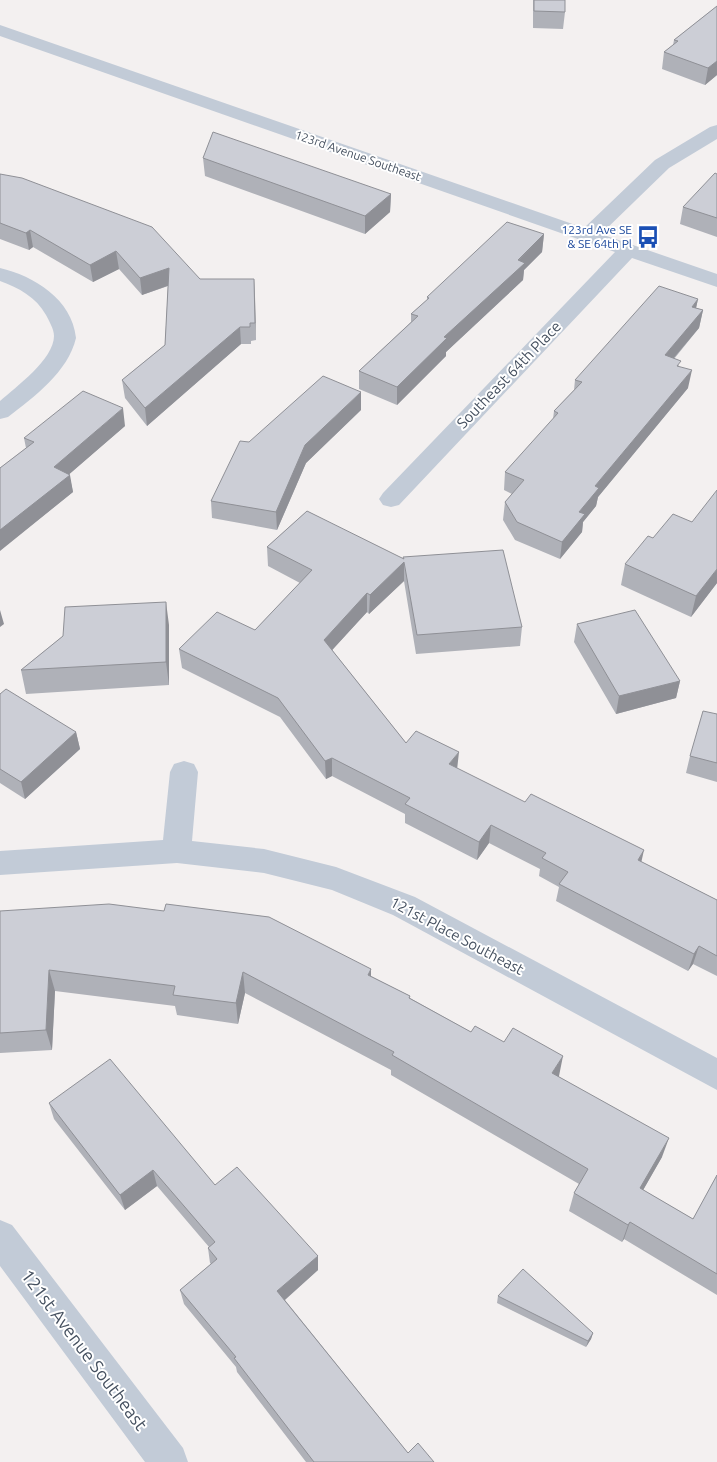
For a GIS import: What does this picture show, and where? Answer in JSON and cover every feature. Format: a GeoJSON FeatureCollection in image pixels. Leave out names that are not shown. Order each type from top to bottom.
{"type":"FeatureCollection","features":[{"type":"Feature","properties":{"kind":"street","name":"123rd Avenue Southeast"},"geometry":{"type":"LineString","coordinates":[[0,30],[717,281]]}},
{"type":"Feature","properties":{"kind":"street"},"geometry":{"type":"LineString","coordinates":[[587,236],[662,164],[717,131]]}},
{"type":"Feature","properties":{"kind":"street","name":"Southeast 64th Place"},"geometry":{"type":"LineString","coordinates":[[391,499],[628,250]]}},
{"type":"Feature","properties":{"kind":"street"},"geometry":{"type":"LineString","coordinates":[[0,274],[30,286],[47,299],[63,327],[65,338],[56,357],[35,384],[0,412]]}},
{"type":"Feature","properties":{"kind":"street"},"geometry":{"type":"LineString","coordinates":[[177,850],[184,772]]}},
{"type":"Feature","properties":{"kind":"street","name":"121st Place Southeast"},"geometry":{"type":"LineString","coordinates":[[0,863],[177,850],[264,861],[336,878],[404,906],[717,1075]]}},
{"type":"Feature","properties":{"kind":"street","name":"121st Avenue Southeast"},"geometry":{"type":"LineString","coordinates":[[0,1237],[169,1462]]}},
{"type":"Feature","properties":{"kind":"building"},"geometry":{"type":"Polygon","coordinates":[[[534,0],[565,0],[565,12],[534,11],[534,0]]]}},
{"type":"Feature","properties":{"kind":"building"},"geometry":{"type":"Polygon","coordinates":[[[717,6],[717,61],[708,68],[664,52],[678,41],[674,40],[717,6]]]}},
{"type":"Feature","properties":{"kind":"building"},"geometry":{"type":"Polygon","coordinates":[[[213,132],[391,194],[365,216],[203,158],[213,132]]]}},
{"type":"Feature","properties":{"kind":"building"},"geometry":{"type":"Polygon","coordinates":[[[715,173],[717,174],[717,218],[683,207],[715,173]]]}},
{"type":"Feature","properties":{"kind":"building"},"geometry":{"type":"Polygon","coordinates":[[[0,174],[22,178],[152,227],[200,279],[254,279],[255,323],[250,323],[250,327],[240,327],[145,408],[122,380],[165,345],[169,268],[140,278],[116,251],[90,265],[30,230],[26,233],[0,223],[0,174]]]}},
{"type":"Feature","properties":{"kind":"building"},"geometry":{"type":"Polygon","coordinates":[[[507,222],[544,234],[518,260],[525,263],[444,337],[447,338],[397,387],[359,371],[418,316],[411,314],[429,298],[427,297],[507,222]]]}},
{"type":"Feature","properties":{"kind":"building"},"geometry":{"type":"Polygon","coordinates":[[[659,286],[698,299],[692,307],[703,310],[665,355],[681,361],[677,366],[692,370],[595,486],[599,488],[579,512],[585,514],[562,542],[517,522],[505,502],[524,480],[505,472],[558,413],[554,411],[582,382],[575,380],[659,286]]]}},
{"type":"Feature","properties":{"kind":"building"},"geometry":{"type":"Polygon","coordinates":[[[323,376],[361,392],[305,445],[276,512],[211,501],[240,441],[249,442],[323,376]]]}},
{"type":"Feature","properties":{"kind":"building"},"geometry":{"type":"Polygon","coordinates":[[[83,391],[123,408],[54,467],[70,475],[0,530],[0,468],[34,442],[24,438],[83,391]]]}},
{"type":"Feature","properties":{"kind":"building"},"geometry":{"type":"Polygon","coordinates":[[[717,490],[717,569],[696,596],[625,564],[648,536],[653,538],[673,514],[692,522],[717,490]]]}},
{"type":"Feature","properties":{"kind":"building"},"geometry":{"type":"Polygon","coordinates":[[[307,511],[404,559],[403,557],[503,550],[522,627],[417,635],[404,562],[370,595],[367,593],[324,640],[406,743],[416,731],[459,752],[449,764],[525,802],[531,794],[644,850],[638,860],[717,900],[717,956],[699,946],[694,954],[559,884],[568,872],[542,858],[546,853],[491,825],[479,842],[405,804],[410,798],[332,758],[325,761],[278,698],[179,649],[217,612],[255,630],[312,570],[267,547],[307,511]]]}},
{"type":"Feature","properties":{"kind":"building"},"geometry":{"type":"Polygon","coordinates":[[[166,602],[166,662],[21,670],[63,636],[65,607],[166,602]]]}},
{"type":"Feature","properties":{"kind":"building"},"geometry":{"type":"Polygon","coordinates":[[[635,610],[680,681],[619,696],[577,624],[635,610]]]}},
{"type":"Feature","properties":{"kind":"building"},"geometry":{"type":"Polygon","coordinates":[[[6,689],[76,732],[21,782],[0,769],[0,694],[6,689]]]}},
{"type":"Feature","properties":{"kind":"building"},"geometry":{"type":"Polygon","coordinates":[[[703,711],[717,714],[717,763],[690,756],[703,711]]]}},
{"type":"Feature","properties":{"kind":"building"},"geometry":{"type":"Polygon","coordinates":[[[109,904],[164,911],[166,904],[269,917],[371,969],[368,975],[410,996],[409,998],[471,1032],[475,1026],[504,1042],[513,1028],[563,1056],[552,1073],[669,1138],[640,1188],[693,1219],[717,1175],[717,1274],[630,1222],[628,1225],[574,1193],[588,1169],[392,1055],[394,1052],[243,972],[236,1003],[173,995],[175,986],[49,970],[46,1030],[0,1033],[0,911],[109,904]]]}},
{"type":"Feature","properties":{"kind":"building"},"geometry":{"type":"Polygon","coordinates":[[[110,1059],[215,1185],[237,1167],[318,1256],[277,1291],[408,1453],[418,1443],[434,1462],[314,1462],[234,1358],[236,1357],[180,1290],[217,1259],[208,1248],[215,1242],[153,1170],[120,1195],[49,1103],[110,1059]]]}},
{"type":"Feature","properties":{"kind":"building"},"geometry":{"type":"Polygon","coordinates":[[[523,1269],[593,1333],[588,1341],[498,1296],[523,1269]]]}},
{"type":"Feature","properties":{"kind":"place","name":"123rd Ave SE & SE 64th Pl"},"geometry":{"type":"Point","coordinates":[648,237]}}]}
